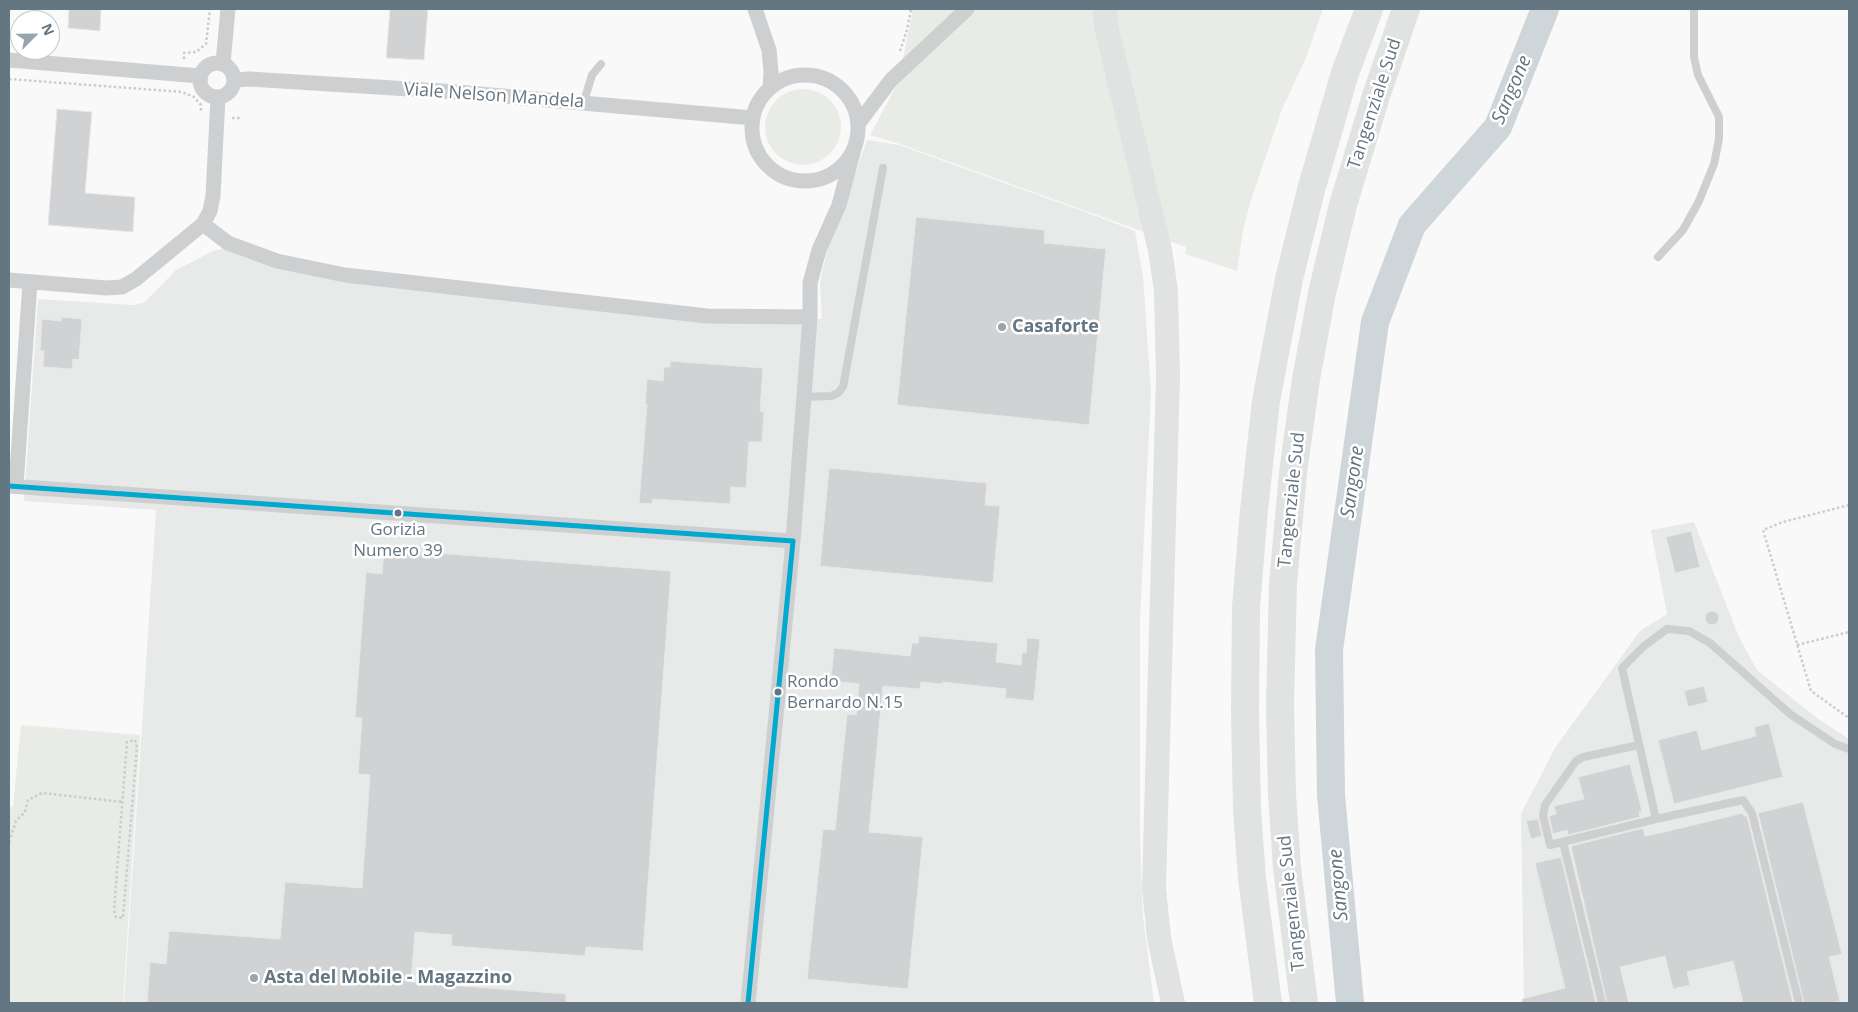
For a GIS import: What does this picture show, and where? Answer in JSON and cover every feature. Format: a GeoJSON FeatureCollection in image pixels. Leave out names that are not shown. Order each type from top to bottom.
{"type":"FeatureCollection","features":[{"type":"Feature","properties":{"kind":"highway","name":"Tangenziale Sud"},"geometry":{"type":"LineString","coordinates":[[1268,1003],[1252,878],[1247,810],[1245,711],[1246,607],[1254,510],[1266,402],[1289,279],[1311,190],[1345,73],[1368,9]]}},
{"type":"Feature","properties":{"kind":"highway","name":"Tangenziale Sud"},"geometry":{"type":"LineString","coordinates":[[1304,1003],[1286,868],[1280,706],[1283,584],[1293,474],[1306,379],[1322,293],[1343,205],[1376,96],[1406,9]]}},
{"type":"Feature","properties":{"kind":"main road"},"geometry":{"type":"LineString","coordinates":[[1102,14],[1160,250],[1166,290],[1168,376],[1154,888],[1159,938],[1173,1003]]}},
{"type":"Feature","properties":{"kind":"street"},"geometry":{"type":"LineString","coordinates":[[223,63],[228,9]]}},
{"type":"Feature","properties":{"kind":"street"},"geometry":{"type":"LineString","coordinates":[[755,9],[769,50],[772,72],[770,88]]}},
{"type":"Feature","properties":{"kind":"street"},"geometry":{"type":"LineString","coordinates":[[858,124],[891,80],[967,9]]}},
{"type":"Feature","properties":{"kind":"street"},"geometry":{"type":"LineString","coordinates":[[9,60],[200,76]]}},
{"type":"Feature","properties":{"kind":"street"},"geometry":{"type":"LineString","coordinates":[[211,63],[223,63],[232,70],[235,80],[231,90],[228,94],[218,97],[208,94],[204,91],[200,82],[200,76],[206,66],[211,63]]}},
{"type":"Feature","properties":{"kind":"street"},"geometry":{"type":"LineString","coordinates":[[748,1003],[793,541],[810,317],[810,283],[819,250],[839,205],[858,136],[858,124],[853,105],[844,91],[831,81],[815,76],[799,75],[783,80],[770,88],[759,102],[753,118],[752,134],[757,151],[767,165],[780,175],[796,181],[813,181],[829,176],[840,169],[854,149]]}},
{"type":"Feature","properties":{"kind":"street","name":"Viale Nelson Mandela"},"geometry":{"type":"LineString","coordinates":[[235,80],[248,79],[457,92],[753,118]]}},
{"type":"Feature","properties":{"kind":"street"},"geometry":{"type":"LineString","coordinates":[[9,280],[106,288],[122,287],[203,224],[210,211],[213,196],[218,97]]}},
{"type":"Feature","properties":{"kind":"street"},"geometry":{"type":"LineString","coordinates":[[203,224],[228,242],[276,261],[345,275],[707,316],[810,317]]}},
{"type":"Feature","properties":{"kind":"street"},"geometry":{"type":"LineString","coordinates":[[30,282],[12,486],[793,541]]}},
{"type":"Feature","properties":{"kind":"lane"},"geometry":{"type":"LineString","coordinates":[[1658,257],[1683,230],[1699,201],[1714,164],[1719,139],[1719,117],[1698,75],[1694,57],[1694,9]]}},
{"type":"Feature","properties":{"kind":"lane"},"geometry":{"type":"LineString","coordinates":[[578,102],[585,98],[592,75],[601,64]]}},
{"type":"Feature","properties":{"kind":"lane"},"geometry":{"type":"LineString","coordinates":[[804,397],[831,396],[838,392],[842,386],[883,168]]}},
{"type":"Feature","properties":{"kind":"lane"},"geometry":{"type":"LineString","coordinates":[[1656,819],[1622,668],[1644,646],[1666,629],[1689,631],[1710,644],[1790,714],[1835,744],[1849,749]]}},
{"type":"Feature","properties":{"kind":"lane"},"geometry":{"type":"LineString","coordinates":[[1639,745],[1583,757],[1576,761],[1545,805],[1543,816],[1550,845],[1743,800],[1752,813],[1799,1003]]}},
{"type":"Feature","properties":{"kind":"lane"},"geometry":{"type":"LineString","coordinates":[[1563,842],[1602,1003]]}},
{"type":"Feature","properties":{"kind":"path"},"geometry":{"type":"LineString","coordinates":[[182,92],[184,53],[196,52],[206,44],[210,9]]}},
{"type":"Feature","properties":{"kind":"path"},"geometry":{"type":"LineString","coordinates":[[891,80],[907,30],[910,9]]}},
{"type":"Feature","properties":{"kind":"path"},"geometry":{"type":"LineString","coordinates":[[9,79],[182,92],[194,97],[200,105],[201,116],[240,118]]}},
{"type":"Feature","properties":{"kind":"path"},"geometry":{"type":"LineString","coordinates":[[1849,505],[1783,522],[1763,530],[1811,692],[1849,718]]}},
{"type":"Feature","properties":{"kind":"path"},"geometry":{"type":"LineString","coordinates":[[1797,645],[1849,632]]}},
{"type":"Feature","properties":{"kind":"path"},"geometry":{"type":"LineString","coordinates":[[135,740],[137,747],[123,918],[116,918],[114,910],[123,802],[127,742],[135,740]]}},
{"type":"Feature","properties":{"kind":"path"},"geometry":{"type":"LineString","coordinates":[[9,842],[16,821],[25,812],[28,800],[42,793],[123,802]]}},
{"type":"Feature","properties":{"kind":"shaded area"},"geometry":{"type":"Polygon","coordinates":[[[913,9],[1323,9],[1306,58],[1282,109],[1250,203],[1243,231],[1237,271],[1185,254],[1186,247],[900,144],[870,135],[898,83],[913,9]]]}},
{"type":"Feature","properties":{"kind":"shaded area"},"geometry":{"type":"Polygon","coordinates":[[[803,89],[817,92],[830,100],[838,113],[841,127],[838,141],[830,154],[817,162],[803,165],[789,162],[776,154],[768,141],[765,127],[768,113],[776,100],[789,92],[803,89]]]}},
{"type":"Feature","properties":{"kind":"shaded area"},"geometry":{"type":"Polygon","coordinates":[[[867,140],[899,145],[1135,231],[1143,277],[1151,392],[1140,618],[1140,839],[1143,917],[1154,1003],[124,1003],[156,510],[24,501],[38,299],[134,305],[145,302],[176,270],[213,251],[225,248],[262,259],[708,320],[822,319],[820,282],[827,251],[867,140]]]}},
{"type":"Feature","properties":{"kind":"shaded area"},"geometry":{"type":"Polygon","coordinates":[[[1694,522],[1739,637],[1757,670],[1817,718],[1849,739],[1849,1003],[1524,1003],[1521,814],[1555,748],[1640,631],[1667,614],[1651,530],[1694,522]]]}},
{"type":"Feature","properties":{"kind":"shaded area"},"geometry":{"type":"Polygon","coordinates":[[[21,725],[140,735],[123,1003],[9,1003],[9,808],[13,806],[21,725]]]}},
{"type":"Feature","properties":{"kind":"building"},"geometry":{"type":"Polygon","coordinates":[[[69,9],[101,9],[100,31],[68,28],[69,9]]]}},
{"type":"Feature","properties":{"kind":"building"},"geometry":{"type":"Polygon","coordinates":[[[390,9],[428,9],[424,60],[386,58],[390,9]]]}},
{"type":"Feature","properties":{"kind":"building"},"geometry":{"type":"Polygon","coordinates":[[[57,109],[92,112],[85,193],[135,197],[133,232],[48,225],[57,109]]]}},
{"type":"Feature","properties":{"kind":"building","name":"Casaforte"},"geometry":{"type":"Polygon","coordinates":[[[916,217],[1045,230],[1044,243],[1106,249],[1089,425],[897,405],[916,217]]]}},
{"type":"Feature","properties":{"kind":"building"},"geometry":{"type":"Polygon","coordinates":[[[61,317],[82,319],[79,360],[73,359],[72,369],[43,367],[44,351],[40,351],[42,319],[61,321],[61,317]]]}},
{"type":"Feature","properties":{"kind":"building"},"geometry":{"type":"Polygon","coordinates":[[[670,361],[763,368],[760,411],[764,412],[762,442],[749,442],[746,488],[731,487],[730,504],[653,499],[652,504],[639,503],[647,404],[645,404],[647,379],[663,381],[664,367],[670,367],[670,361]]]}},
{"type":"Feature","properties":{"kind":"building"},"geometry":{"type":"Polygon","coordinates":[[[829,468],[987,483],[985,505],[1000,506],[993,583],[820,566],[829,468]]]}},
{"type":"Feature","properties":{"kind":"building"},"geometry":{"type":"Polygon","coordinates":[[[1691,531],[1700,567],[1675,573],[1666,537],[1691,531]]]}},
{"type":"Feature","properties":{"kind":"building"},"geometry":{"type":"Polygon","coordinates":[[[384,549],[671,571],[643,951],[586,947],[585,956],[451,946],[452,935],[415,932],[411,982],[566,994],[566,1003],[147,1003],[150,962],[166,964],[169,931],[280,939],[285,882],[362,888],[370,775],[358,774],[362,718],[355,717],[366,572],[382,574],[384,549]]]}},
{"type":"Feature","properties":{"kind":"building"},"geometry":{"type":"Polygon","coordinates":[[[1712,611],[1717,613],[1719,618],[1717,623],[1712,625],[1707,623],[1705,618],[1707,613],[1712,611]]]}},
{"type":"Feature","properties":{"kind":"building"},"geometry":{"type":"Polygon","coordinates":[[[919,636],[998,643],[996,662],[1021,665],[1022,652],[1026,653],[1027,638],[1040,639],[1034,701],[1005,698],[1006,689],[943,682],[943,684],[921,682],[920,689],[883,686],[869,832],[923,837],[908,989],[807,979],[823,829],[835,830],[847,714],[856,715],[859,684],[840,682],[840,679],[831,678],[834,648],[910,656],[912,643],[918,643],[919,636]]]}},
{"type":"Feature","properties":{"kind":"building"},"geometry":{"type":"Polygon","coordinates":[[[1704,686],[1708,702],[1688,707],[1684,691],[1704,686]]]}},
{"type":"Feature","properties":{"kind":"building"},"geometry":{"type":"Polygon","coordinates":[[[1769,723],[1783,777],[1674,804],[1658,740],[1697,730],[1702,750],[1756,736],[1754,727],[1769,723]]]}},
{"type":"Feature","properties":{"kind":"building"},"geometry":{"type":"Polygon","coordinates":[[[1630,764],[1642,811],[1639,812],[1640,817],[1568,835],[1567,830],[1553,834],[1549,816],[1556,814],[1554,806],[1584,799],[1578,777],[1630,764]]]}},
{"type":"Feature","properties":{"kind":"building"},"geometry":{"type":"Polygon","coordinates":[[[1803,802],[1842,954],[1829,957],[1840,1001],[1833,1003],[1804,1003],[1758,813],[1803,802]]]}},
{"type":"Feature","properties":{"kind":"building"},"geometry":{"type":"Polygon","coordinates":[[[1743,813],[1744,816],[1747,816],[1793,1003],[1743,1003],[1733,961],[1687,972],[1690,985],[1673,989],[1665,956],[1620,967],[1629,1003],[1607,1003],[1571,846],[1643,828],[1645,836],[1743,813]]]}},
{"type":"Feature","properties":{"kind":"building"},"geometry":{"type":"Polygon","coordinates":[[[1538,819],[1542,836],[1531,839],[1526,821],[1538,819]]]}},
{"type":"Feature","properties":{"kind":"building"},"geometry":{"type":"Polygon","coordinates":[[[1561,857],[1596,1003],[1522,1003],[1522,999],[1565,988],[1535,863],[1561,857]]]}},
{"type":"Feature","properties":{"kind":"waterway","name":"Sangone"},"geometry":{"type":"LineString","coordinates":[[1350,1003],[1331,795],[1329,650],[1375,322],[1412,225],[1498,127],[1545,9]]}},
{"type":"Feature","properties":{"kind":"transit line"},"geometry":{"type":"LineString","coordinates":[[9,486],[793,541],[748,1003]]}},
{"type":"Feature","properties":{"kind":"place","name":"Casaforte"},"geometry":{"type":"Point","coordinates":[1002,327]}},
{"type":"Feature","properties":{"kind":"place","name":"Gorizia Numero 39"},"geometry":{"type":"Point","coordinates":[398,513]}},
{"type":"Feature","properties":{"kind":"place","name":"Rondo Bernardo N.15"},"geometry":{"type":"Point","coordinates":[778,692]}},
{"type":"Feature","properties":{"kind":"place","name":"Asta del Mobile - Magazzino"},"geometry":{"type":"Point","coordinates":[254,978]}}]}
